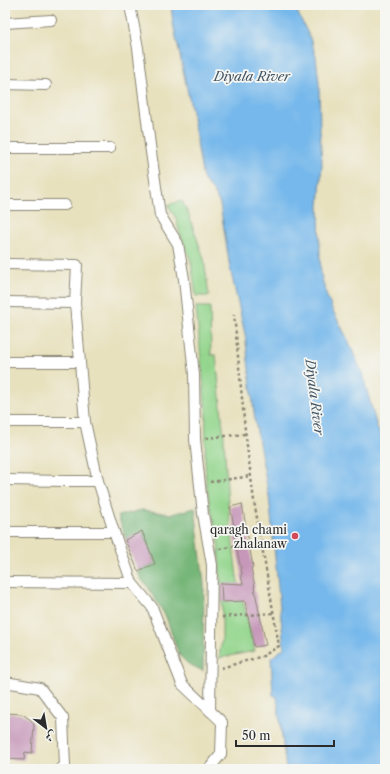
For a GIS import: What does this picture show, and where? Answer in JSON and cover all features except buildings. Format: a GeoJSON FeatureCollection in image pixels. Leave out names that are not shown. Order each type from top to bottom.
{"type":"FeatureCollection","features":[{"type":"Feature","properties":{"kind":"street"},"geometry":{"type":"LineString","coordinates":[[130,5],[138,48],[160,214],[178,244],[184,279],[194,376],[195,439],[203,514],[212,565],[210,711]]}},
{"type":"Feature","properties":{"kind":"street"},"geometry":{"type":"LineString","coordinates":[[5,23],[50,20]]}},
{"type":"Feature","properties":{"kind":"street"},"geometry":{"type":"LineString","coordinates":[[5,84],[46,85]]}},
{"type":"Feature","properties":{"kind":"street"},"geometry":{"type":"LineString","coordinates":[[5,148],[110,148]]}},
{"type":"Feature","properties":{"kind":"street"},"geometry":{"type":"LineString","coordinates":[[5,205],[65,205]]}},
{"type":"Feature","properties":{"kind":"street"},"geometry":{"type":"LineString","coordinates":[[5,264],[77,265],[75,303],[85,422],[98,481],[132,583],[152,607],[182,684],[222,722],[221,754],[209,769]]}},
{"type":"Feature","properties":{"kind":"street"},"geometry":{"type":"LineString","coordinates":[[5,302],[75,303]]}},
{"type":"Feature","properties":{"kind":"street"},"geometry":{"type":"LineString","coordinates":[[5,362],[80,362]]}},
{"type":"Feature","properties":{"kind":"street"},"geometry":{"type":"LineString","coordinates":[[5,422],[85,422]]}},
{"type":"Feature","properties":{"kind":"street"},"geometry":{"type":"LineString","coordinates":[[5,480],[98,481]]}},
{"type":"Feature","properties":{"kind":"street"},"geometry":{"type":"LineString","coordinates":[[5,532],[114,532]]}},
{"type":"Feature","properties":{"kind":"street"},"geometry":{"type":"LineString","coordinates":[[5,582],[132,583]]}},
{"type":"Feature","properties":{"kind":"street"},"geometry":{"type":"LineString","coordinates":[[5,682],[40,688],[63,718],[65,766],[60,769]]}},
{"type":"Feature","properties":{"kind":"path"},"geometry":{"type":"LineString","coordinates":[[211,671],[262,656],[279,646],[254,501],[245,434],[234,314]]}},
{"type":"Feature","properties":{"kind":"path"},"geometry":{"type":"LineString","coordinates":[[195,439],[245,434]]}},
{"type":"Feature","properties":{"kind":"path"},"geometry":{"type":"LineString","coordinates":[[200,484],[251,476]]}},
{"type":"Feature","properties":{"kind":"path"},"geometry":{"type":"LineString","coordinates":[[210,550],[261,542]]}},
{"type":"Feature","properties":{"kind":"path"},"geometry":{"type":"LineString","coordinates":[[212,618],[273,613]]}},
{"type":"Feature","properties":{"kind":"green space"},"geometry":{"type":"Polygon","coordinates":[[[182,201],[188,213],[204,259],[209,296],[196,296],[191,261],[179,231],[176,218],[168,205],[182,201]]]}},
{"type":"Feature","properties":{"kind":"green space"},"geometry":{"type":"Polygon","coordinates":[[[196,307],[210,307],[211,355],[216,355],[224,438],[228,505],[237,577],[255,651],[219,658],[222,638],[222,604],[218,540],[206,482],[206,411],[196,307]]]}},
{"type":"Feature","properties":{"kind":"green space"},"geometry":{"type":"Polygon","coordinates":[[[195,508],[204,584],[203,671],[187,663],[179,655],[166,617],[148,587],[141,579],[138,571],[155,564],[143,532],[126,539],[118,516],[142,510],[172,514],[195,508]]]}},
{"type":"Feature","properties":{"kind":"water","name":"Diyala River"},"geometry":{"type":"Polygon","coordinates":[[[171,5],[294,5],[310,38],[316,57],[319,83],[322,164],[319,206],[321,275],[327,297],[362,373],[377,427],[385,446],[385,769],[286,769],[277,697],[273,695],[271,658],[284,648],[269,496],[255,421],[245,334],[230,268],[220,204],[213,191],[203,179],[192,112],[173,23],[171,5]]]}},
{"type":"Feature","properties":{"kind":"place","name":"qaragh chami zhalanaw"},"geometry":{"type":"Point","coordinates":[295,536]}}]}
